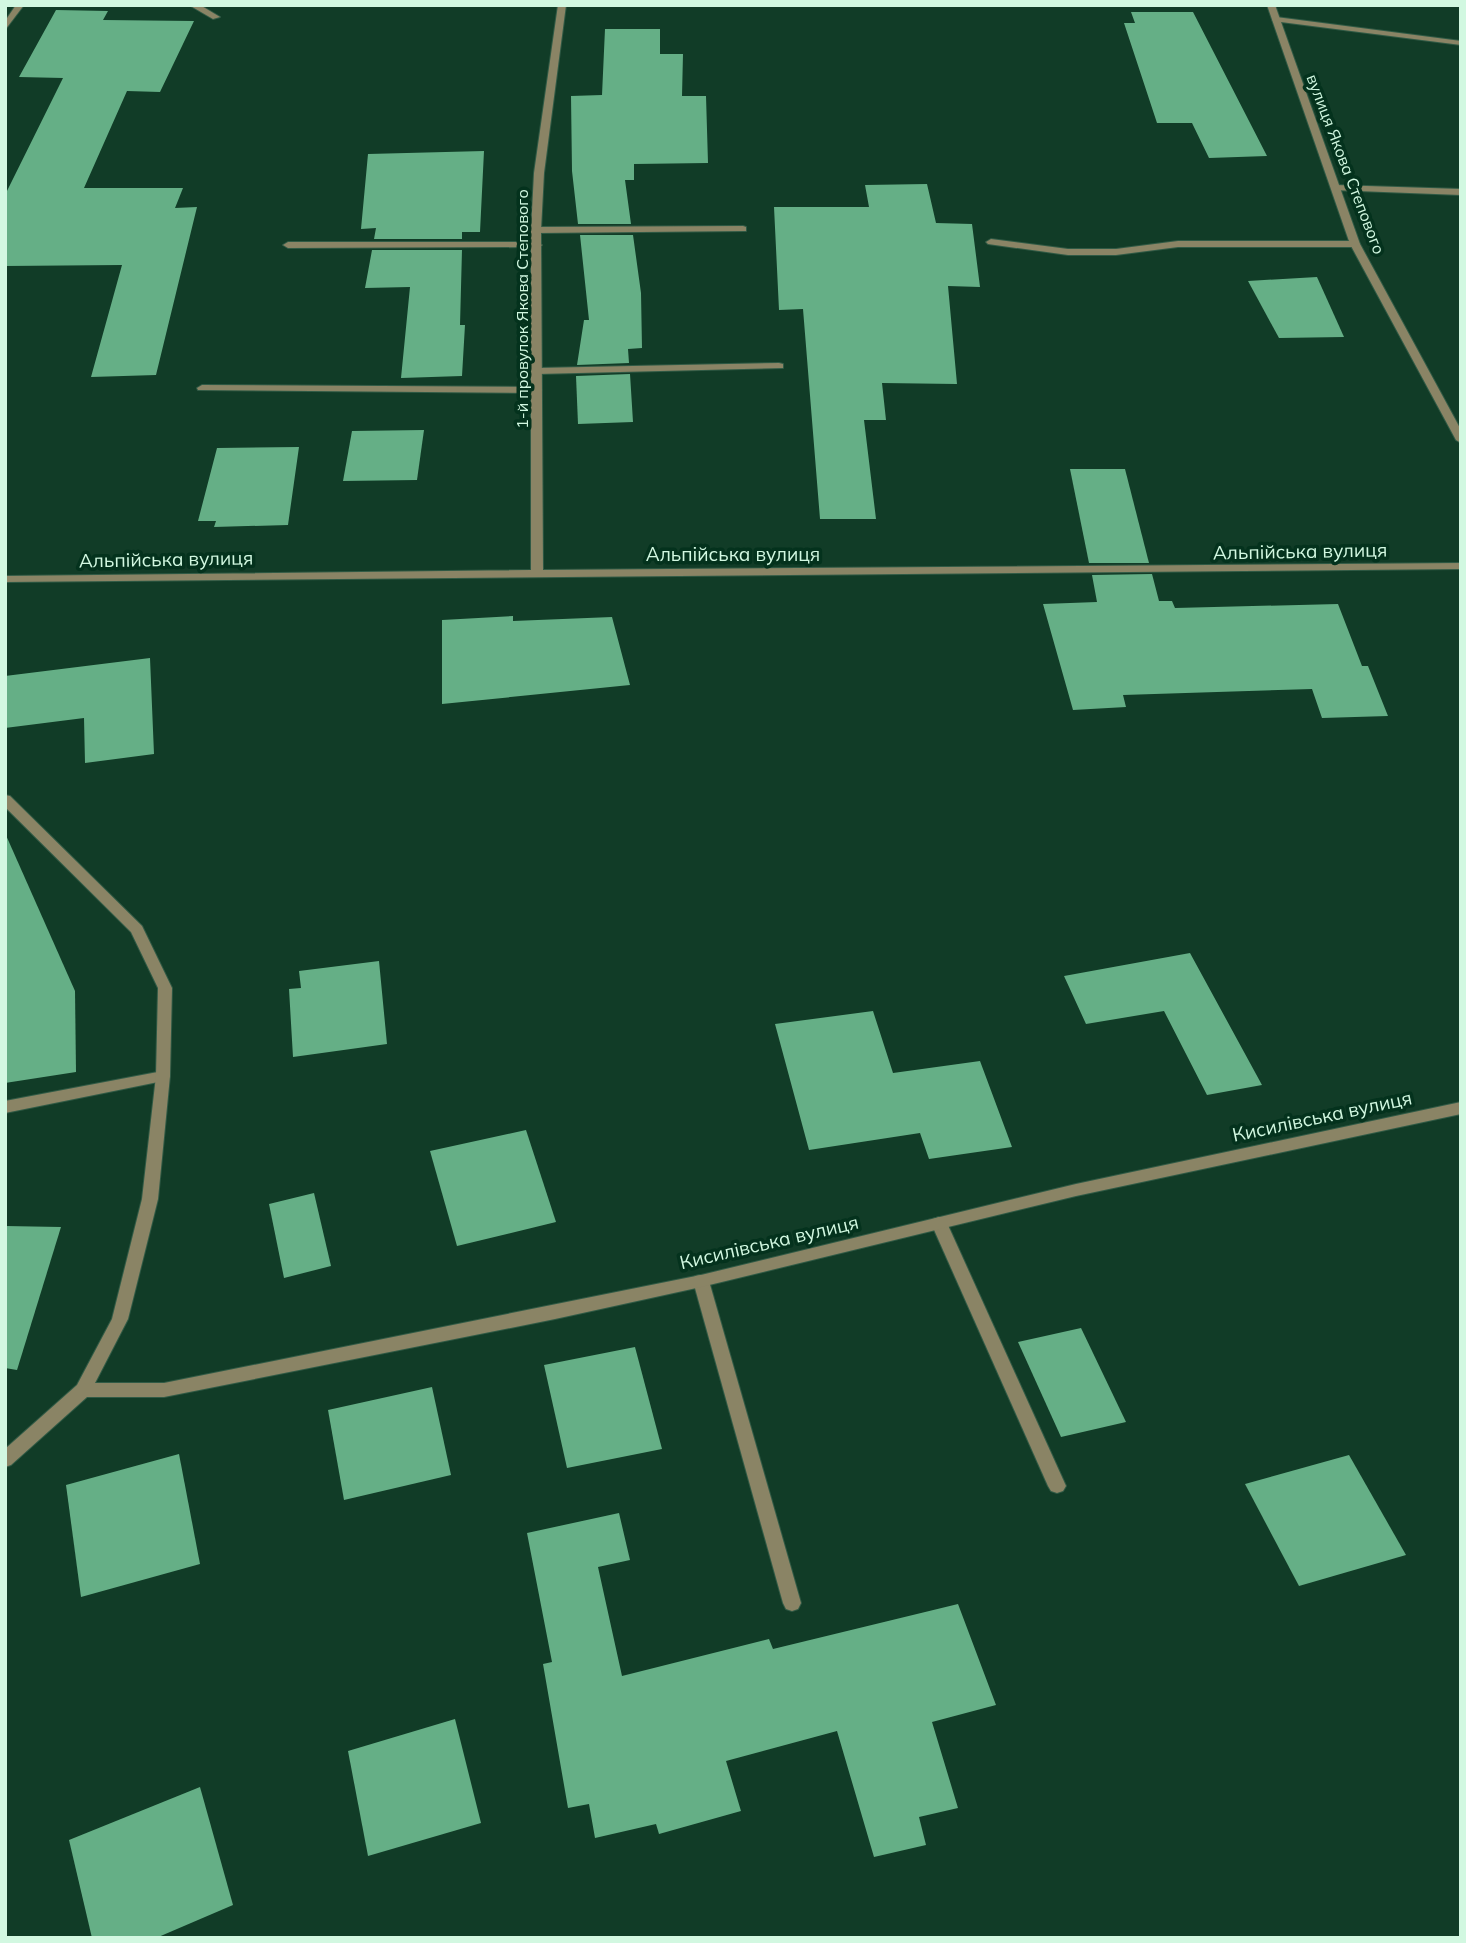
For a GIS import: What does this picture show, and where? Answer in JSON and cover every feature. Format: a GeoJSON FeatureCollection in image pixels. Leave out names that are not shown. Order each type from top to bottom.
{"type":"FeatureCollection","features":[{"type":"Feature","properties":{"kind":"street"},"geometry":{"type":"LineString","coordinates":[[5,28],[20,5]]}},
{"type":"Feature","properties":{"kind":"street"},"geometry":{"type":"LineString","coordinates":[[193,5],[216,17]]}},
{"type":"Feature","properties":{"kind":"street","name":"1-й провулок Якова Степового"},"geometry":{"type":"LineString","coordinates":[[537,572],[538,173],[562,5]]}},
{"type":"Feature","properties":{"kind":"street","name":"вулиця Якова Степового"},"geometry":{"type":"LineString","coordinates":[[1271,5],[1355,244],[1461,440]]}},
{"type":"Feature","properties":{"kind":"street"},"geometry":{"type":"LineString","coordinates":[[1276,19],[1461,43]]}},
{"type":"Feature","properties":{"kind":"street"},"geometry":{"type":"LineString","coordinates":[[1335,188],[1461,192]]}},
{"type":"Feature","properties":{"kind":"street"},"geometry":{"type":"LineString","coordinates":[[536,230],[743,229]]}},
{"type":"Feature","properties":{"kind":"street"},"geometry":{"type":"LineString","coordinates":[[991,242],[1068,253],[1116,252],[1178,244],[1355,244]]}},
{"type":"Feature","properties":{"kind":"street"},"geometry":{"type":"LineString","coordinates":[[288,245],[537,245]]}},
{"type":"Feature","properties":{"kind":"street"},"geometry":{"type":"LineString","coordinates":[[537,371],[779,366]]}},
{"type":"Feature","properties":{"kind":"street"},"geometry":{"type":"LineString","coordinates":[[202,388],[537,390]]}},
{"type":"Feature","properties":{"kind":"street","name":"Альпійська вулиця"},"geometry":{"type":"LineString","coordinates":[[5,579],[537,572],[1031,572],[1461,566]]}},
{"type":"Feature","properties":{"kind":"street"},"geometry":{"type":"LineString","coordinates":[[5,799],[137,929],[165,988],[163,1076],[150,1199],[120,1318],[83,1390],[5,1460]]}},
{"type":"Feature","properties":{"kind":"street"},"geometry":{"type":"LineString","coordinates":[[5,1107],[163,1076]]}},
{"type":"Feature","properties":{"kind":"street","name":"Кисилівська вулиця"},"geometry":{"type":"LineString","coordinates":[[83,1390],[164,1390],[701,1281],[1076,1189],[1461,1108]]}},
{"type":"Feature","properties":{"kind":"street"},"geometry":{"type":"LineString","coordinates":[[939,1223],[1057,1486]]}},
{"type":"Feature","properties":{"kind":"street"},"geometry":{"type":"LineString","coordinates":[[701,1281],[792,1603]]}},
{"type":"Feature","properties":{"kind":"building"},"geometry":{"type":"Polygon","coordinates":[[[56,10],[108,11],[103,20],[194,21],[160,92],[127,91],[84,188],[183,188],[175,208],[197,207],[156,375],[91,377],[122,265],[5,266],[5,195],[63,78],[19,77],[56,10]]]}},
{"type":"Feature","properties":{"kind":"building"},"geometry":{"type":"Polygon","coordinates":[[[1131,12],[1193,12],[1267,156],[1209,158],[1192,123],[1157,123],[1124,23],[1135,23],[1131,12]]]}},
{"type":"Feature","properties":{"kind":"building"},"geometry":{"type":"Polygon","coordinates":[[[605,29],[660,29],[660,54],[683,54],[682,96],[706,96],[708,163],[634,164],[634,180],[625,180],[631,224],[578,224],[572,171],[571,96],[602,95],[605,29]]]}},
{"type":"Feature","properties":{"kind":"building"},"geometry":{"type":"Polygon","coordinates":[[[484,151],[480,232],[462,232],[462,239],[374,239],[376,228],[361,229],[368,154],[484,151]]]}},
{"type":"Feature","properties":{"kind":"building"},"geometry":{"type":"Polygon","coordinates":[[[927,184],[936,223],[972,224],[980,287],[948,286],[957,384],[882,383],[886,420],[864,420],[876,519],[820,519],[803,309],[779,310],[774,207],[869,207],[865,185],[927,184]]]}},
{"type":"Feature","properties":{"kind":"building"},"geometry":{"type":"Polygon","coordinates":[[[580,235],[633,235],[641,293],[642,348],[628,349],[629,363],[577,365],[584,320],[589,320],[580,235]]]}},
{"type":"Feature","properties":{"kind":"building"},"geometry":{"type":"Polygon","coordinates":[[[372,250],[462,250],[460,325],[465,325],[462,376],[401,378],[410,287],[365,288],[372,250]]]}},
{"type":"Feature","properties":{"kind":"building"},"geometry":{"type":"Polygon","coordinates":[[[1317,277],[1344,337],[1279,338],[1248,281],[1317,277]]]}},
{"type":"Feature","properties":{"kind":"building"},"geometry":{"type":"Polygon","coordinates":[[[630,374],[633,422],[578,424],[576,376],[630,374]]]}},
{"type":"Feature","properties":{"kind":"building"},"geometry":{"type":"Polygon","coordinates":[[[424,430],[417,480],[343,481],[352,431],[424,430]]]}},
{"type":"Feature","properties":{"kind":"building"},"geometry":{"type":"Polygon","coordinates":[[[299,447],[288,525],[214,527],[216,521],[198,521],[217,448],[299,447]]]}},
{"type":"Feature","properties":{"kind":"building"},"geometry":{"type":"Polygon","coordinates":[[[1070,469],[1125,469],[1149,563],[1089,563],[1070,469]]]}},
{"type":"Feature","properties":{"kind":"building"},"geometry":{"type":"Polygon","coordinates":[[[1152,574],[1159,601],[1172,601],[1175,608],[1338,604],[1362,666],[1368,666],[1388,716],[1322,718],[1312,689],[1123,695],[1126,707],[1073,710],[1043,604],[1097,602],[1092,575],[1152,574]]]}},
{"type":"Feature","properties":{"kind":"building"},"geometry":{"type":"Polygon","coordinates":[[[513,616],[513,621],[612,617],[630,685],[442,704],[442,620],[513,616]]]}},
{"type":"Feature","properties":{"kind":"building"},"geometry":{"type":"Polygon","coordinates":[[[150,658],[154,754],[85,763],[84,718],[5,728],[5,676],[150,658]]]}},
{"type":"Feature","properties":{"kind":"building"},"geometry":{"type":"Polygon","coordinates":[[[5,833],[75,991],[76,1072],[5,1083],[5,833]]]}},
{"type":"Feature","properties":{"kind":"building"},"geometry":{"type":"Polygon","coordinates":[[[1190,953],[1262,1085],[1207,1095],[1164,1011],[1086,1024],[1064,976],[1190,953]]]}},
{"type":"Feature","properties":{"kind":"building"},"geometry":{"type":"Polygon","coordinates":[[[379,961],[387,1044],[293,1057],[289,989],[301,988],[299,971],[379,961]]]}},
{"type":"Feature","properties":{"kind":"building"},"geometry":{"type":"Polygon","coordinates":[[[873,1011],[893,1073],[980,1061],[1012,1147],[929,1159],[920,1133],[809,1150],[775,1024],[873,1011]]]}},
{"type":"Feature","properties":{"kind":"building"},"geometry":{"type":"Polygon","coordinates":[[[526,1130],[556,1222],[457,1246],[430,1151],[526,1130]]]}},
{"type":"Feature","properties":{"kind":"building"},"geometry":{"type":"Polygon","coordinates":[[[314,1193],[331,1266],[284,1278],[269,1204],[314,1193]]]}},
{"type":"Feature","properties":{"kind":"building"},"geometry":{"type":"Polygon","coordinates":[[[5,1226],[61,1227],[17,1370],[5,1368],[5,1226]]]}},
{"type":"Feature","properties":{"kind":"building"},"geometry":{"type":"Polygon","coordinates":[[[1081,1328],[1126,1422],[1061,1437],[1018,1342],[1081,1328]]]}},
{"type":"Feature","properties":{"kind":"building"},"geometry":{"type":"Polygon","coordinates":[[[635,1347],[662,1449],[567,1468],[544,1365],[635,1347]]]}},
{"type":"Feature","properties":{"kind":"building"},"geometry":{"type":"Polygon","coordinates":[[[432,1387],[451,1475],[344,1500],[328,1410],[432,1387]]]}},
{"type":"Feature","properties":{"kind":"building"},"geometry":{"type":"Polygon","coordinates":[[[179,1454],[200,1564],[81,1597],[66,1485],[179,1454]]]}},
{"type":"Feature","properties":{"kind":"building"},"geometry":{"type":"Polygon","coordinates":[[[1349,1455],[1406,1555],[1299,1586],[1245,1484],[1349,1455]]]}},
{"type":"Feature","properties":{"kind":"building"},"geometry":{"type":"Polygon","coordinates":[[[619,1513],[630,1560],[598,1567],[622,1676],[769,1639],[773,1649],[958,1604],[996,1705],[932,1722],[958,1808],[919,1817],[926,1845],[874,1857],[837,1731],[726,1761],[741,1811],[659,1834],[656,1824],[595,1838],[589,1804],[568,1808],[543,1664],[552,1662],[527,1533],[619,1513]]]}},
{"type":"Feature","properties":{"kind":"building"},"geometry":{"type":"Polygon","coordinates":[[[455,1719],[481,1823],[368,1856],[348,1751],[455,1719]]]}},
{"type":"Feature","properties":{"kind":"building"},"geometry":{"type":"Polygon","coordinates":[[[200,1787],[233,1905],[156,1938],[92,1938],[69,1840],[200,1787]]]}}]}
